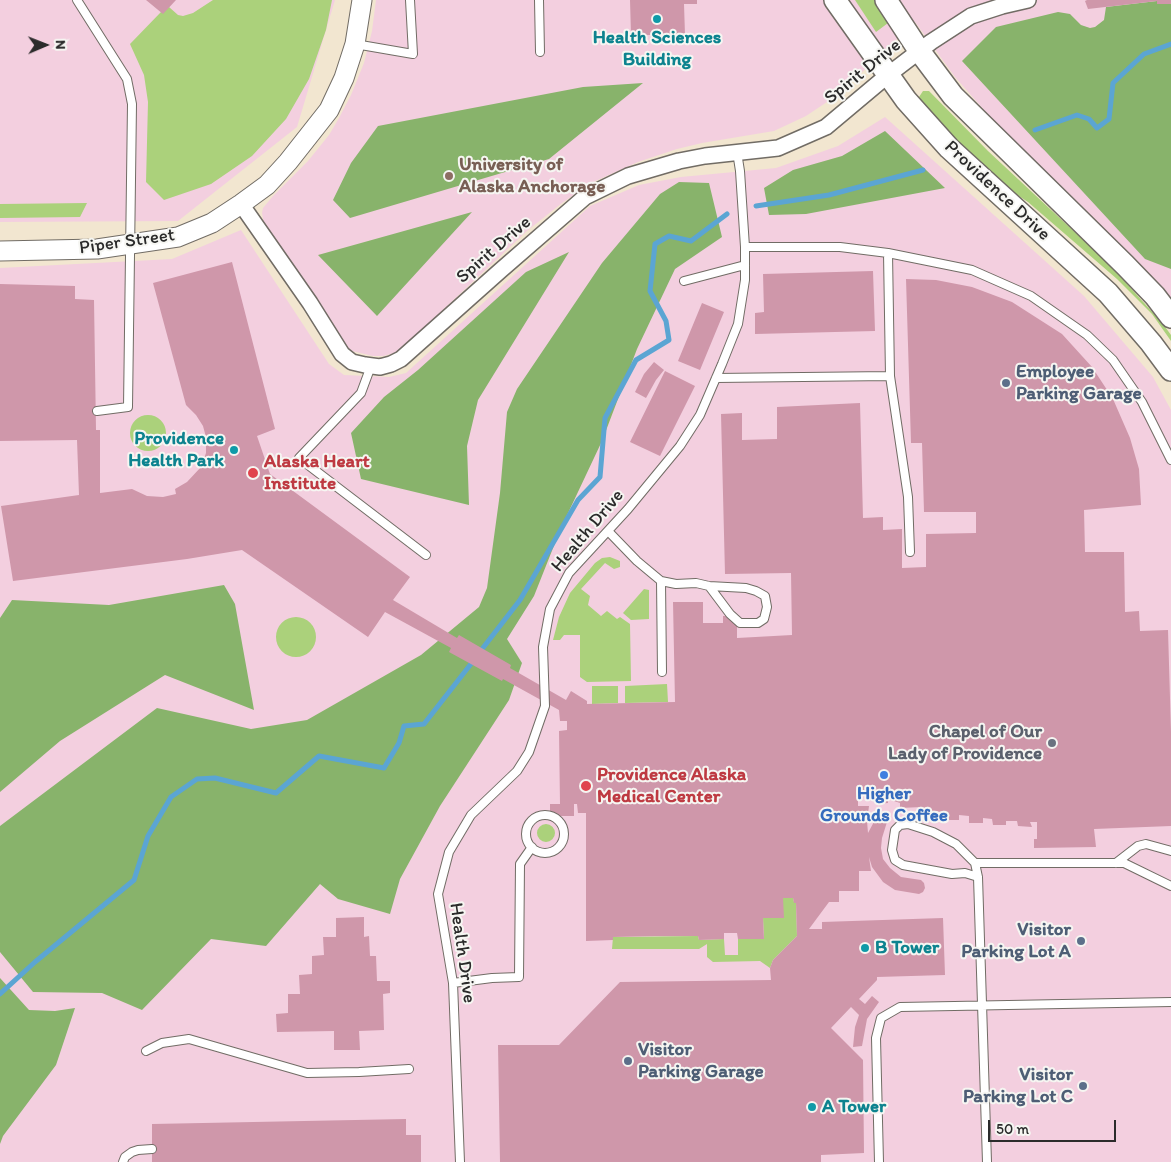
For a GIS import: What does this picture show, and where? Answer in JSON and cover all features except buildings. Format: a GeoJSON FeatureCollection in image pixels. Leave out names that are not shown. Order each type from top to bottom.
{"type":"FeatureCollection","features":[{"type":"Feature","properties":{"kind":"main road","name":"Providence Drive"},"geometry":{"type":"LineString","coordinates":[[835,0],[906,100],[949,148],[1108,293],[1151,343],[1171,370]]}},
{"type":"Feature","properties":{"kind":"main road","name":"Providence Drive"},"geometry":{"type":"LineString","coordinates":[[886,0],[920,52],[953,96],[1126,265],[1155,296],[1171,317]]}},
{"type":"Feature","properties":{"kind":"street","name":"Piper Street"},"geometry":{"type":"LineString","coordinates":[[0,251],[97,249],[178,237],[212,223],[241,204],[266,184],[288,162],[329,110],[344,78],[355,44],[362,0]]}},
{"type":"Feature","properties":{"kind":"street","name":"Spirit Drive"},"geometry":{"type":"LineString","coordinates":[[241,204],[310,303],[342,354],[352,362],[380,367],[402,359],[500,270],[585,198],[628,176],[705,156],[778,148],[826,127],[888,75],[971,16],[1028,0]]}},
{"type":"Feature","properties":{"kind":"lane"},"geometry":{"type":"LineString","coordinates":[[78,0],[127,79],[132,104],[128,407],[96,411]]}},
{"type":"Feature","properties":{"kind":"lane"},"geometry":{"type":"LineString","coordinates":[[355,44],[413,54],[410,0]]}},
{"type":"Feature","properties":{"kind":"lane"},"geometry":{"type":"LineString","coordinates":[[539,0],[540,52]]}},
{"type":"Feature","properties":{"kind":"lane","name":"Health Drive"},"geometry":{"type":"LineString","coordinates":[[460,1162],[453,983],[438,894],[449,852],[471,815],[517,771],[528,752],[545,706],[543,647],[550,609],[570,573],[680,446],[700,415],[716,378],[738,324],[743,294],[745,247],[737,152]]}},
{"type":"Feature","properties":{"kind":"lane"},"geometry":{"type":"LineString","coordinates":[[745,247],[840,247],[888,253],[972,270],[1031,296],[1088,335],[1114,360],[1142,402],[1171,460]]}},
{"type":"Feature","properties":{"kind":"lane"},"geometry":{"type":"LineString","coordinates":[[888,253],[890,376],[908,497],[910,552]]}},
{"type":"Feature","properties":{"kind":"lane"},"geometry":{"type":"LineString","coordinates":[[684,281],[745,265]]}},
{"type":"Feature","properties":{"kind":"lane"},"geometry":{"type":"LineString","coordinates":[[371,366],[361,393],[299,458],[426,555]]}},
{"type":"Feature","properties":{"kind":"lane"},"geometry":{"type":"LineString","coordinates":[[716,378],[890,376]]}},
{"type":"Feature","properties":{"kind":"lane"},"geometry":{"type":"LineString","coordinates":[[608,531],[661,581],[676,584],[696,583],[709,586],[746,588],[765,596],[767,607],[764,618],[758,623],[740,623],[730,614],[709,586]]}},
{"type":"Feature","properties":{"kind":"lane"},"geometry":{"type":"LineString","coordinates":[[661,581],[662,672]]}},
{"type":"Feature","properties":{"kind":"lane"},"geometry":{"type":"LineString","coordinates":[[547,814],[558,820],[564,831],[559,847],[554,851],[542,852],[532,847],[526,835],[534,818],[547,814]]}},
{"type":"Feature","properties":{"kind":"lane"},"geometry":{"type":"LineString","coordinates":[[978,877],[965,873],[952,874],[903,865],[895,860],[892,850],[895,830],[900,825],[908,824],[933,832],[956,844],[975,863],[978,877],[987,1162]]}},
{"type":"Feature","properties":{"kind":"lane"},"geometry":{"type":"LineString","coordinates":[[1116,863],[1138,846],[1146,844],[1171,851]]}},
{"type":"Feature","properties":{"kind":"lane"},"geometry":{"type":"LineString","coordinates":[[453,983],[519,977],[520,864],[532,847]]}},
{"type":"Feature","properties":{"kind":"lane"},"geometry":{"type":"LineString","coordinates":[[975,863],[1124,863],[1171,886]]}},
{"type":"Feature","properties":{"kind":"lane"},"geometry":{"type":"LineString","coordinates":[[879,1162],[876,1038],[881,1018],[900,1007],[1171,1002]]}},
{"type":"Feature","properties":{"kind":"lane"},"geometry":{"type":"LineString","coordinates":[[146,1050],[162,1043],[188,1039],[307,1072],[359,1072],[409,1069]]}},
{"type":"Feature","properties":{"kind":"lane"},"geometry":{"type":"LineString","coordinates":[[122,1162],[132,1152],[152,1149]]}},
{"type":"Feature","properties":{"kind":"shaded area"},"geometry":{"type":"Polygon","coordinates":[[[0,0],[335,0],[297,127],[178,221],[0,222],[0,0]]]}},
{"type":"Feature","properties":{"kind":"shaded area","name":"University of Alaska Anchorage"},"geometry":{"type":"Polygon","coordinates":[[[376,0],[1171,0],[1171,304],[1146,275],[984,110],[955,77],[915,22],[839,94],[806,116],[774,131],[677,149],[638,162],[591,183],[527,231],[398,352],[383,356],[373,356],[352,351],[343,344],[268,231],[264,224],[262,213],[263,208],[273,196],[308,161],[329,135],[339,118],[364,63],[372,31],[376,0]]]}},
{"type":"Feature","properties":{"kind":"shaded area","name":"Providence Alaska Medical Center"},"geometry":{"type":"Polygon","coordinates":[[[885,117],[1084,296],[1153,377],[1171,410],[1171,1162],[0,1162],[0,268],[172,259],[241,230],[329,364],[344,375],[389,377],[406,373],[590,206],[639,185],[681,177],[776,168],[838,146],[885,117]]]}},
{"type":"Feature","properties":{"kind":"green space"},"geometry":{"type":"Polygon","coordinates":[[[213,0],[332,0],[326,30],[309,79],[286,119],[252,156],[211,184],[164,200],[146,182],[148,102],[144,75],[130,44],[161,12],[169,7],[178,15],[183,16],[193,13],[213,0]]]}},
{"type":"Feature","properties":{"kind":"green space"},"geometry":{"type":"Polygon","coordinates":[[[855,0],[874,0],[888,23],[876,32],[855,0]]]}},
{"type":"Feature","properties":{"kind":"green space"},"geometry":{"type":"Polygon","coordinates":[[[1157,1],[1158,4],[1171,4],[1171,269],[1145,259],[962,61],[996,27],[1058,12],[1070,14],[1081,25],[1090,28],[1095,27],[1104,20],[1106,7],[1157,1]]]}},
{"type":"Feature","properties":{"kind":"green space"},"geometry":{"type":"Polygon","coordinates":[[[643,83],[549,159],[350,218],[333,200],[351,163],[378,126],[583,87],[643,83]]]}},
{"type":"Feature","properties":{"kind":"green space"},"geometry":{"type":"Polygon","coordinates":[[[923,91],[929,91],[988,151],[1110,265],[1163,324],[1171,335],[1171,341],[1152,314],[1117,279],[1028,202],[991,178],[921,104],[919,97],[923,91]]]}},
{"type":"Feature","properties":{"kind":"green space"},"geometry":{"type":"Polygon","coordinates":[[[885,131],[945,188],[806,214],[769,215],[764,188],[793,170],[842,156],[885,131]]]}},
{"type":"Feature","properties":{"kind":"green space"},"geometry":{"type":"Polygon","coordinates":[[[679,182],[709,183],[722,237],[675,269],[637,349],[602,441],[561,528],[534,596],[507,639],[522,663],[509,700],[440,806],[400,879],[390,914],[338,899],[320,884],[266,946],[211,939],[142,1010],[102,993],[33,992],[0,952],[0,826],[157,708],[251,729],[307,720],[421,655],[479,607],[487,588],[500,493],[507,412],[517,389],[602,263],[660,194],[679,182]]]}},
{"type":"Feature","properties":{"kind":"green space"},"geometry":{"type":"Polygon","coordinates":[[[87,203],[80,217],[0,218],[0,204],[87,203]]]}},
{"type":"Feature","properties":{"kind":"green space"},"geometry":{"type":"Polygon","coordinates":[[[472,212],[377,316],[318,255],[472,212]]]}},
{"type":"Feature","properties":{"kind":"green space"},"geometry":{"type":"Polygon","coordinates":[[[569,252],[478,400],[467,446],[469,505],[361,479],[351,433],[384,397],[418,370],[526,272],[569,252]]]}},
{"type":"Feature","properties":{"kind":"green space"},"geometry":{"type":"Polygon","coordinates":[[[148,415],[155,416],[161,420],[165,426],[165,440],[161,446],[155,450],[148,451],[141,450],[135,446],[131,440],[130,433],[131,426],[135,420],[141,416],[148,415]]]}},
{"type":"Feature","properties":{"kind":"green space"},"geometry":{"type":"Polygon","coordinates":[[[610,557],[620,561],[620,567],[614,569],[605,563],[581,589],[590,596],[588,605],[601,616],[607,611],[617,619],[620,617],[630,624],[631,681],[587,682],[580,677],[580,635],[564,635],[560,640],[553,640],[559,617],[570,593],[595,563],[602,558],[610,557]]]}},
{"type":"Feature","properties":{"kind":"green space"},"geometry":{"type":"Polygon","coordinates":[[[224,585],[235,604],[254,710],[165,675],[60,741],[0,792],[0,618],[12,600],[109,605],[224,585]]]}},
{"type":"Feature","properties":{"kind":"green space"},"geometry":{"type":"Polygon","coordinates":[[[644,589],[649,590],[649,619],[631,620],[623,613],[644,589]]]}},
{"type":"Feature","properties":{"kind":"green space"},"geometry":{"type":"Polygon","coordinates":[[[300,617],[307,620],[313,626],[316,637],[315,645],[307,654],[300,657],[292,657],[285,654],[277,645],[276,633],[279,626],[288,618],[300,617]]]}},
{"type":"Feature","properties":{"kind":"green space"},"geometry":{"type":"Polygon","coordinates":[[[667,684],[668,702],[625,703],[625,686],[667,684]]]}},
{"type":"Feature","properties":{"kind":"green space"},"geometry":{"type":"Polygon","coordinates":[[[592,686],[618,686],[618,703],[592,704],[592,686]]]}},
{"type":"Feature","properties":{"kind":"green space"},"geometry":{"type":"Polygon","coordinates":[[[542,824],[550,824],[555,829],[553,840],[542,842],[537,837],[537,829],[542,824]]]}},
{"type":"Feature","properties":{"kind":"green space"},"geometry":{"type":"Polygon","coordinates":[[[783,898],[793,898],[796,903],[797,936],[773,960],[770,968],[760,961],[713,962],[707,957],[707,944],[699,949],[612,949],[613,937],[698,936],[699,940],[724,939],[725,955],[738,955],[738,939],[764,939],[763,918],[783,918],[783,898]]]}},
{"type":"Feature","properties":{"kind":"green space"},"geometry":{"type":"Polygon","coordinates":[[[0,978],[29,1010],[55,1011],[75,1008],[56,1065],[3,1136],[0,1144],[0,978]]]}},
{"type":"Feature","properties":{"kind":"waterway"},"geometry":{"type":"LineString","coordinates":[[1035,130],[1077,115],[1089,119],[1097,128],[1109,119],[1113,83],[1144,54],[1171,44]]}},
{"type":"Feature","properties":{"kind":"waterway"},"geometry":{"type":"LineString","coordinates":[[756,206],[829,195],[923,170]]}},
{"type":"Feature","properties":{"kind":"waterway"},"geometry":{"type":"LineString","coordinates":[[479,653],[520,600],[578,500],[600,477],[605,418],[636,360],[669,340],[666,321],[650,291],[655,244],[669,236],[691,241],[727,214]]}},
{"type":"Feature","properties":{"kind":"waterway"},"geometry":{"type":"LineString","coordinates":[[0,994],[35,962],[134,880],[148,836],[171,797],[197,779],[215,778],[276,793],[319,756],[384,768],[399,743],[404,726],[424,724],[474,660]]}},
{"type":"Feature","properties":{"kind":"place","name":"Health Sciences Building"},"geometry":{"type":"Point","coordinates":[657,19]}},
{"type":"Feature","properties":{"kind":"place","name":"University of Alaska Anchorage"},"geometry":{"type":"Point","coordinates":[449,176]}},
{"type":"Feature","properties":{"kind":"place","name":"Employee Parking Garage"},"geometry":{"type":"Point","coordinates":[1006,383]}},
{"type":"Feature","properties":{"kind":"place","name":"Providence Health Park"},"geometry":{"type":"Point","coordinates":[234,450]}},
{"type":"Feature","properties":{"kind":"place","name":"Alaska Heart Institute"},"geometry":{"type":"Point","coordinates":[253,473]}},
{"type":"Feature","properties":{"kind":"place","name":"Chapel of Our Lady of Providence"},"geometry":{"type":"Point","coordinates":[1052,743]}},
{"type":"Feature","properties":{"kind":"place","name":"Higher Grounds Coffee"},"geometry":{"type":"Point","coordinates":[884,775]}},
{"type":"Feature","properties":{"kind":"place","name":"Providence Alaska Medical Center"},"geometry":{"type":"Point","coordinates":[586,786]}},
{"type":"Feature","properties":{"kind":"place","name":"Visitor Parking Lot A"},"geometry":{"type":"Point","coordinates":[1081,941]}},
{"type":"Feature","properties":{"kind":"place","name":"B Tower"},"geometry":{"type":"Point","coordinates":[865,948]}},
{"type":"Feature","properties":{"kind":"place","name":"Visitor Parking Garage"},"geometry":{"type":"Point","coordinates":[628,1061]}},
{"type":"Feature","properties":{"kind":"place","name":"Visitor Parking Lot C"},"geometry":{"type":"Point","coordinates":[1083,1086]}},
{"type":"Feature","properties":{"kind":"place","name":"A Tower"},"geometry":{"type":"Point","coordinates":[812,1107]}}]}
